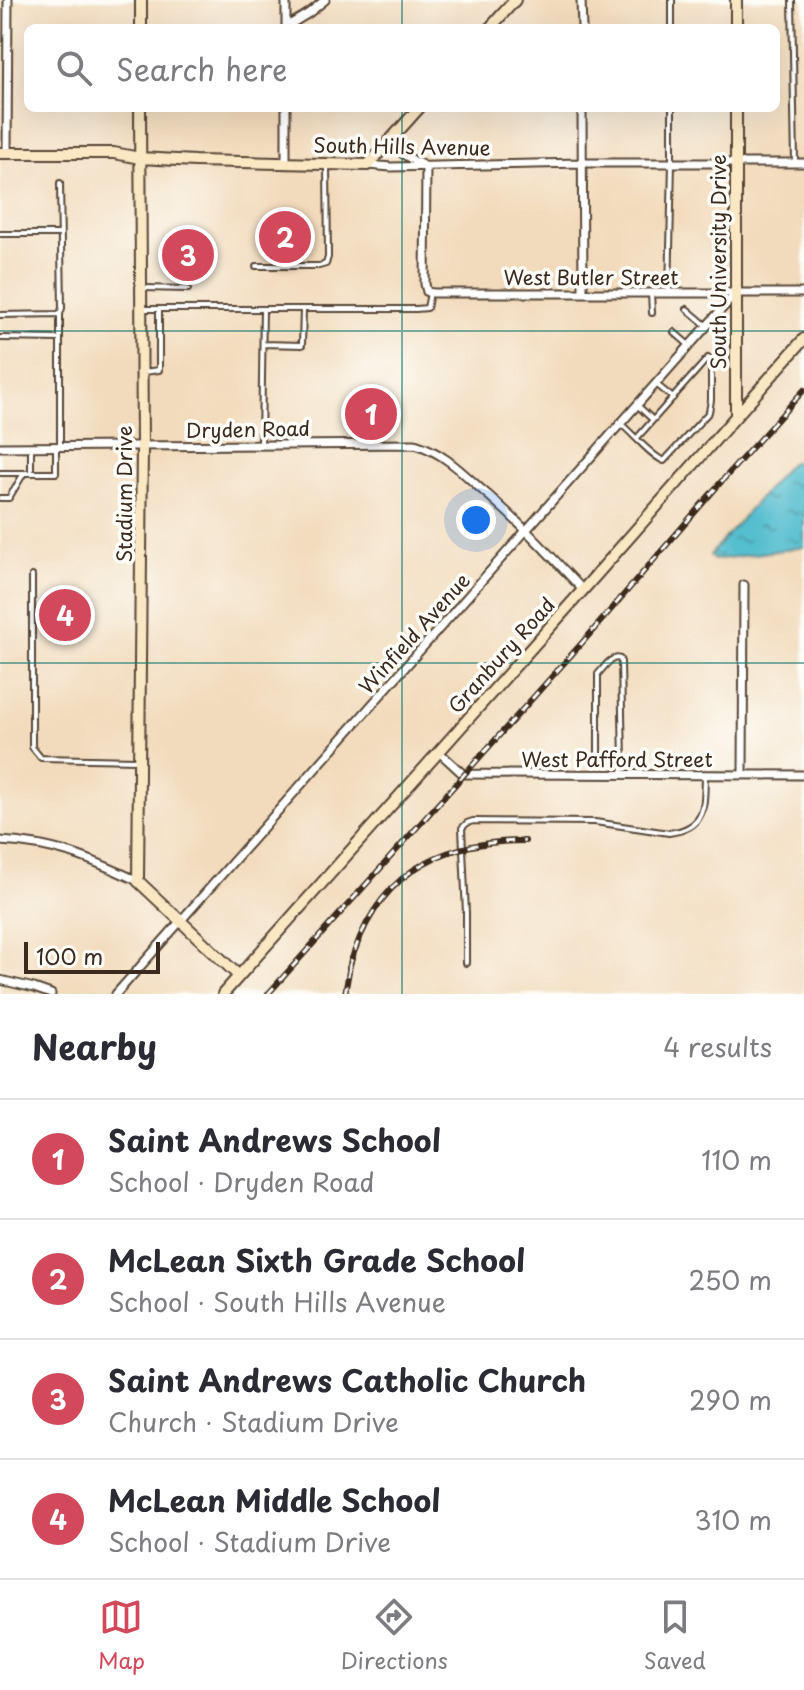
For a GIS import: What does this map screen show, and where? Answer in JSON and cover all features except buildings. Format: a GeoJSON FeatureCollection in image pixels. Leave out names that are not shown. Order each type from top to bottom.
{"type":"FeatureCollection","features":[{"type":"Feature","properties":{"kind":"street"},"geometry":{"type":"LineString","coordinates":[[3,153],[8,0]]}},
{"type":"Feature","properties":{"kind":"street"},"geometry":{"type":"LineString","coordinates":[[141,0],[141,24]]}},
{"type":"Feature","properties":{"kind":"street"},"geometry":{"type":"LineString","coordinates":[[286,0],[286,24]]}},
{"type":"Feature","properties":{"kind":"street"},"geometry":{"type":"LineString","coordinates":[[292,24],[325,0]]}},
{"type":"Feature","properties":{"kind":"street"},"geometry":{"type":"LineString","coordinates":[[494,24],[515,0]]}},
{"type":"Feature","properties":{"kind":"street"},"geometry":{"type":"LineString","coordinates":[[581,0],[582,24]]}},
{"type":"Feature","properties":{"kind":"street"},"geometry":{"type":"LineString","coordinates":[[736,0],[736,24]]}},
{"type":"Feature","properties":{"kind":"street","name":"Stadium Drive"},"geometry":{"type":"LineString","coordinates":[[138,881],[142,447],[140,112]]}},
{"type":"Feature","properties":{"kind":"street"},"geometry":{"type":"LineString","coordinates":[[286,112],[286,163]]}},
{"type":"Feature","properties":{"kind":"street"},"geometry":{"type":"LineString","coordinates":[[368,165],[415,112]]}},
{"type":"Feature","properties":{"kind":"street"},"geometry":{"type":"LineString","coordinates":[[582,112],[583,293]]}},
{"type":"Feature","properties":{"kind":"street","name":"South University Drive"},"geometry":{"type":"LineString","coordinates":[[736,112],[736,416]]}},
{"type":"Feature","properties":{"kind":"street"},"geometry":{"type":"LineString","coordinates":[[390,140],[404,156],[426,167],[425,284],[428,292]]}},
{"type":"Feature","properties":{"kind":"street","name":"South Hills Avenue"},"geometry":{"type":"LineString","coordinates":[[3,153],[114,153],[140,158],[195,161],[391,167],[799,163]]}},
{"type":"Feature","properties":{"kind":"street","name":"West Butler Street"},"geometry":{"type":"LineString","coordinates":[[428,292],[804,293]]}},
{"type":"Feature","properties":{"kind":"street","name":"Winfield Avenue"},"geometry":{"type":"LineString","coordinates":[[116,994],[736,293]]}},
{"type":"Feature","properties":{"kind":"street","name":"Granbury Road"},"geometry":{"type":"LineString","coordinates":[[223,994],[804,339]]}},
{"type":"Feature","properties":{"kind":"street","name":"Dryden Road"},"geometry":{"type":"LineString","coordinates":[[0,447],[415,444],[449,460],[527,530],[583,590]]}},
{"type":"Feature","properties":{"kind":"street"},"geometry":{"type":"LineString","coordinates":[[743,775],[744,585]]}},
{"type":"Feature","properties":{"kind":"street","name":"West Pafford Street"},"geometry":{"type":"LineString","coordinates":[[439,752],[463,774],[804,775]]}},
{"type":"Feature","properties":{"kind":"street"},"geometry":{"type":"LineString","coordinates":[[0,841],[49,846],[71,852],[138,881],[239,976]]}},
{"type":"Feature","properties":{"kind":"street"},"geometry":{"type":"LineString","coordinates":[[0,980],[51,994]]}},
{"type":"Feature","properties":{"kind":"lane"},"geometry":{"type":"LineString","coordinates":[[672,0],[672,24]]}},
{"type":"Feature","properties":{"kind":"lane"},"geometry":{"type":"LineString","coordinates":[[792,0],[799,163]]}},
{"type":"Feature","properties":{"kind":"lane"},"geometry":{"type":"LineString","coordinates":[[669,293],[672,112]]}},
{"type":"Feature","properties":{"kind":"lane"},"geometry":{"type":"LineString","coordinates":[[256,266],[326,264],[327,164]]}},
{"type":"Feature","properties":{"kind":"lane"},"geometry":{"type":"LineString","coordinates":[[0,473],[56,473],[62,308],[60,183]]}},
{"type":"Feature","properties":{"kind":"lane"},"geometry":{"type":"LineString","coordinates":[[0,234],[61,234]]}},
{"type":"Feature","properties":{"kind":"lane"},"geometry":{"type":"LineString","coordinates":[[141,288],[188,289]]}},
{"type":"Feature","properties":{"kind":"lane"},"geometry":{"type":"LineString","coordinates":[[141,309],[416,309],[427,308],[428,292]]}},
{"type":"Feature","properties":{"kind":"lane"},"geometry":{"type":"LineString","coordinates":[[651,293],[652,313]]}},
{"type":"Feature","properties":{"kind":"lane"},"geometry":{"type":"LineString","coordinates":[[142,372],[159,370],[159,309]]}},
{"type":"Feature","properties":{"kind":"lane"},"geometry":{"type":"LineString","coordinates":[[261,445],[263,309]]}},
{"type":"Feature","properties":{"kind":"lane"},"geometry":{"type":"LineString","coordinates":[[263,344],[302,345],[303,309]]}},
{"type":"Feature","properties":{"kind":"lane"},"geometry":{"type":"LineString","coordinates":[[687,309],[707,326]]}},
{"type":"Feature","properties":{"kind":"lane"},"geometry":{"type":"LineString","coordinates":[[0,315],[60,314]]}},
{"type":"Feature","properties":{"kind":"lane"},"geometry":{"type":"LineString","coordinates":[[674,332],[690,346]]}},
{"type":"Feature","properties":{"kind":"lane"},"geometry":{"type":"LineString","coordinates":[[0,338],[60,339]]}},
{"type":"Feature","properties":{"kind":"lane"},"geometry":{"type":"LineString","coordinates":[[621,424],[656,458],[664,461],[709,412],[711,360],[708,358],[637,438]]}},
{"type":"Feature","properties":{"kind":"lane"},"geometry":{"type":"LineString","coordinates":[[656,384],[673,398]]}},
{"type":"Feature","properties":{"kind":"lane"},"geometry":{"type":"LineString","coordinates":[[637,405],[653,420]]}},
{"type":"Feature","properties":{"kind":"lane"},"geometry":{"type":"LineString","coordinates":[[31,447],[31,473]]}},
{"type":"Feature","properties":{"kind":"lane"},"geometry":{"type":"LineString","coordinates":[[0,498],[9,498],[24,473]]}},
{"type":"Feature","properties":{"kind":"lane"},"geometry":{"type":"LineString","coordinates":[[32,576],[32,747],[41,758],[139,760]]}},
{"type":"Feature","properties":{"kind":"lane"},"geometry":{"type":"LineString","coordinates":[[622,756],[598,756],[598,674],[617,657],[621,662],[622,756],[622,775]]}},
{"type":"Feature","properties":{"kind":"lane"},"geometry":{"type":"LineString","coordinates":[[466,963],[462,828],[467,823],[595,822],[676,832],[693,825],[700,817],[705,775]]}},
{"type":"Feature","properties":{"kind":"water"},"geometry":{"type":"Polygon","coordinates":[[[804,462],[804,547],[714,560],[710,555],[790,463],[804,462]]]}},
{"type":"Feature","properties":{"kind":"railway"},"geometry":{"type":"LineString","coordinates":[[268,994],[804,390]]}},
{"type":"Feature","properties":{"kind":"railway"},"geometry":{"type":"LineString","coordinates":[[349,968],[360,937],[375,910],[392,888],[412,871],[436,857],[462,848],[525,841]]}},
{"type":"Feature","properties":{"kind":"railway"},"geometry":{"type":"LineString","coordinates":[[345,994],[351,959]]}},
{"type":"Feature","properties":{"kind":"place","name":"McLean Sixth Grade School"},"geometry":{"type":"Point","coordinates":[285,237]}},
{"type":"Feature","properties":{"kind":"place","name":"Saint Andrews Catholic Church"},"geometry":{"type":"Point","coordinates":[188,255]}},
{"type":"Feature","properties":{"kind":"place","name":"Saint Andrews School"},"geometry":{"type":"Point","coordinates":[371,414]}},
{"type":"Feature","properties":{"kind":"place","name":"McLean Middle School"},"geometry":{"type":"Point","coordinates":[65,615]}}]}
